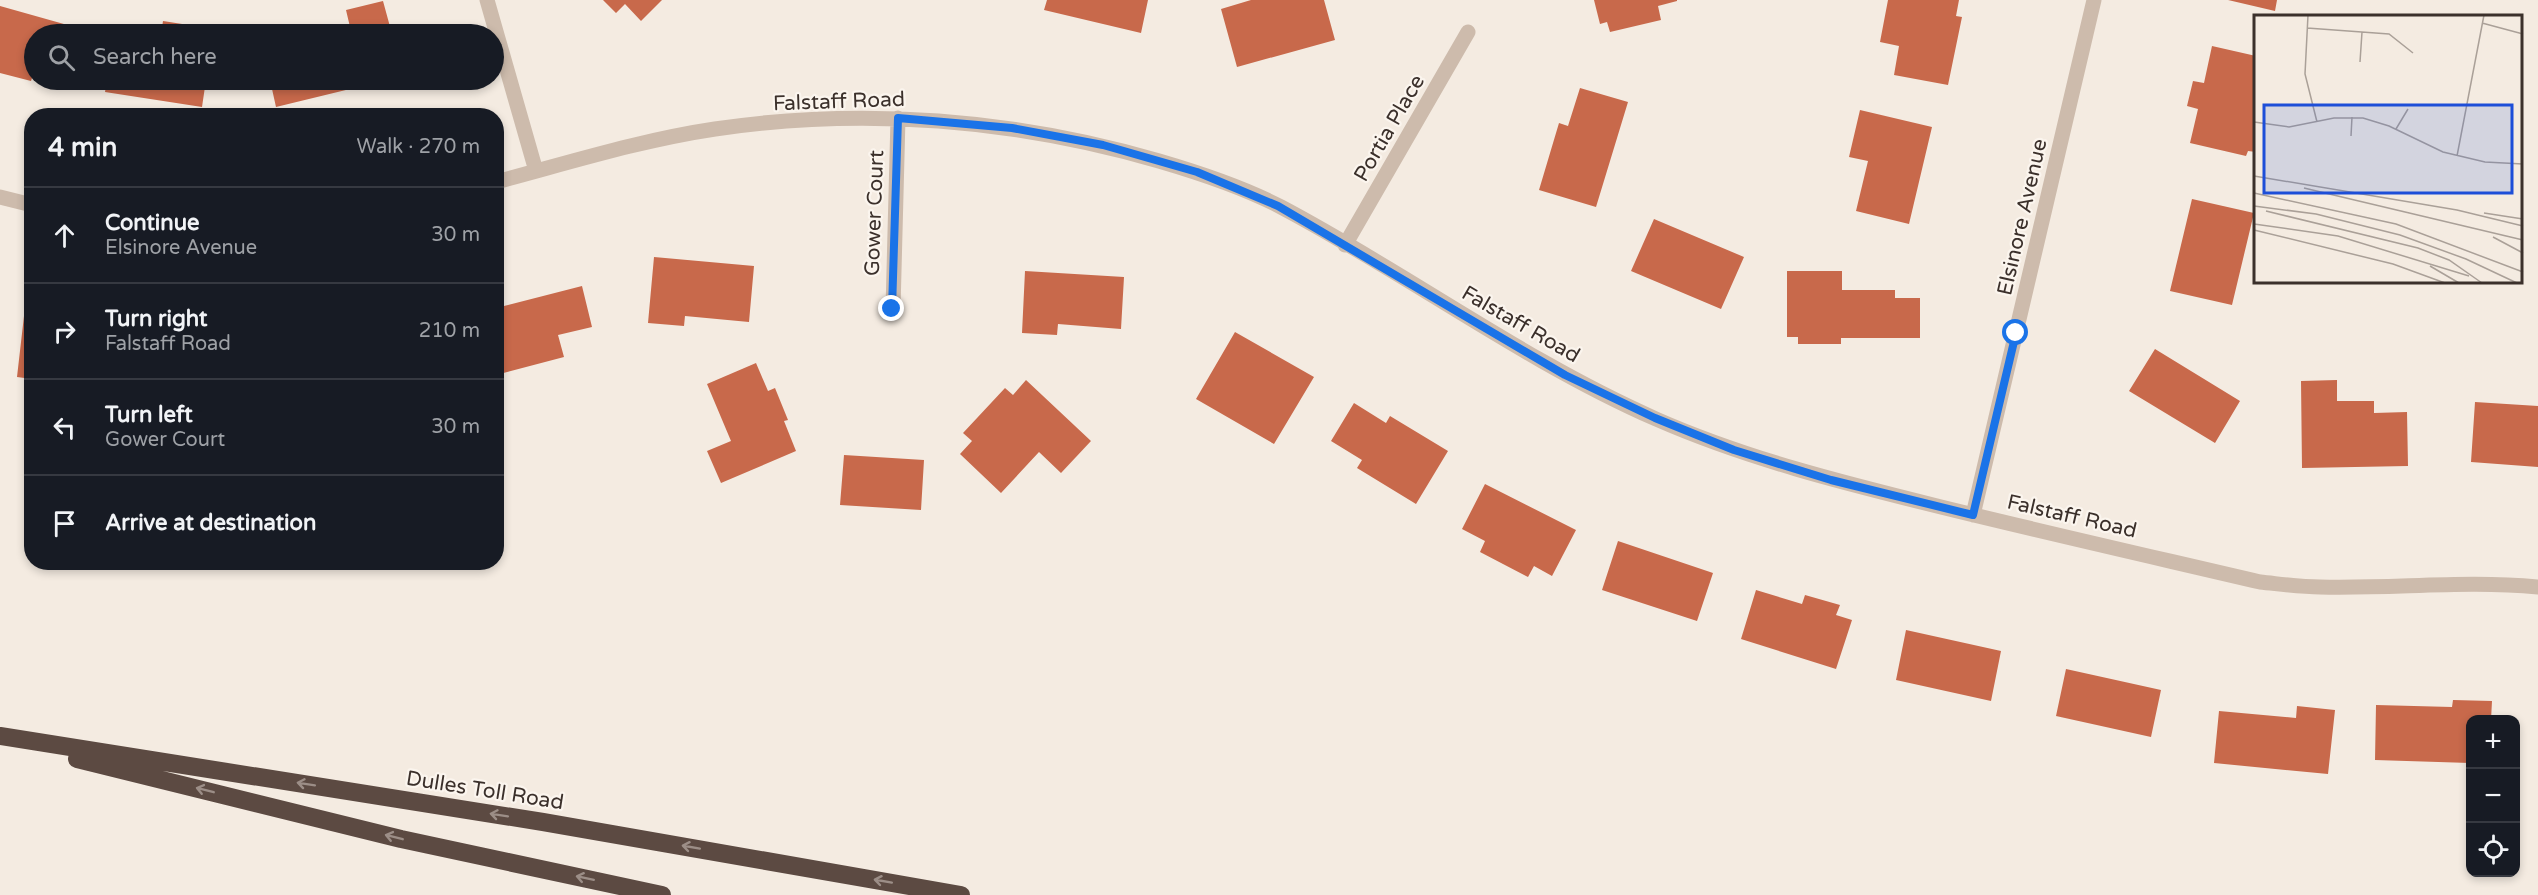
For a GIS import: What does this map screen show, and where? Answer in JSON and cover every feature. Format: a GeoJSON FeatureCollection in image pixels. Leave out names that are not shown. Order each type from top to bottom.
{"type":"FeatureCollection","features":[{"type":"Feature","properties":{"kind":"highway"},"geometry":{"type":"LineString","coordinates":[[0,738],[401,839],[662,895]]}},
{"type":"Feature","properties":{"kind":"highway","name":"Dulles Toll Road"},"geometry":{"type":"LineString","coordinates":[[0,738],[543,822],[962,895]]}},
{"type":"Feature","properties":{"kind":"street"},"geometry":{"type":"LineString","coordinates":[[487,0],[494,24]]}},
{"type":"Feature","properties":{"kind":"street","name":"Elsinore Avenue"},"geometry":{"type":"LineString","coordinates":[[1973,515],[2094,0]]}},
{"type":"Feature","properties":{"kind":"street","name":"Portia Place"},"geometry":{"type":"LineString","coordinates":[[1346,244],[1468,32]]}},
{"type":"Feature","properties":{"kind":"street"},"geometry":{"type":"LineString","coordinates":[[504,59],[536,171]]}},
{"type":"Feature","properties":{"kind":"street","name":"Falstaff Road"},"geometry":{"type":"LineString","coordinates":[[504,180],[624,148],[714,129],[812,119],[898,118],[1012,128],[1103,145],[1197,172],[1278,206],[1565,375],[1655,418],[1734,450],[1831,480],[2260,582],[2320,587],[2404,584],[2507,584],[2538,587]]}},
{"type":"Feature","properties":{"kind":"street","name":"Gower Court"},"geometry":{"type":"LineString","coordinates":[[892,309],[898,118]]}},
{"type":"Feature","properties":{"kind":"street"},"geometry":{"type":"LineString","coordinates":[[0,197],[24,203]]}},
{"type":"Feature","properties":{"kind":"building"},"geometry":{"type":"Polygon","coordinates":[[[603,0],[662,0],[641,21],[625,4],[616,13],[603,0]]]}},
{"type":"Feature","properties":{"kind":"building"},"geometry":{"type":"Polygon","coordinates":[[[1047,0],[1148,0],[1141,33],[1044,10],[1047,0]]]}},
{"type":"Feature","properties":{"kind":"building"},"geometry":{"type":"Polygon","coordinates":[[[1251,0],[1324,0],[1335,40],[1237,67],[1221,9],[1251,0]]]}},
{"type":"Feature","properties":{"kind":"building"},"geometry":{"type":"Polygon","coordinates":[[[1594,0],[1677,1],[1658,6],[1661,20],[1610,32],[1607,22],[1600,24],[1594,0]]]}},
{"type":"Feature","properties":{"kind":"building"},"geometry":{"type":"Polygon","coordinates":[[[1888,0],[1959,0],[1956,16],[1962,17],[1948,85],[1894,75],[1899,46],[1880,42],[1888,0]]]}},
{"type":"Feature","properties":{"kind":"building"},"geometry":{"type":"Polygon","coordinates":[[[2228,0],[2277,0],[2275,11],[2228,0]]]}},
{"type":"Feature","properties":{"kind":"building"},"geometry":{"type":"Polygon","coordinates":[[[383,1],[389,24],[349,24],[346,10],[383,1]]]}},
{"type":"Feature","properties":{"kind":"building"},"geometry":{"type":"Polygon","coordinates":[[[0,6],[64,24],[24,24],[24,79],[0,73],[0,6]]]}},
{"type":"Feature","properties":{"kind":"building"},"geometry":{"type":"Polygon","coordinates":[[[163,21],[182,24],[163,24],[163,21]]]}},
{"type":"Feature","properties":{"kind":"building"},"geometry":{"type":"Polygon","coordinates":[[[2212,46],[2254,56],[2254,152],[2248,151],[2246,156],[2190,143],[2198,109],[2187,106],[2193,81],[2204,83],[2212,46]]]}},
{"type":"Feature","properties":{"kind":"building"},"geometry":{"type":"Polygon","coordinates":[[[1580,88],[1628,102],[1596,207],[1539,190],[1559,123],[1568,126],[1580,88]]]}},
{"type":"Feature","properties":{"kind":"building"},"geometry":{"type":"Polygon","coordinates":[[[105,90],[205,90],[202,107],[105,92],[105,90]]]}},
{"type":"Feature","properties":{"kind":"building"},"geometry":{"type":"Polygon","coordinates":[[[272,90],[346,90],[276,107],[272,90]]]}},
{"type":"Feature","properties":{"kind":"building"},"geometry":{"type":"Polygon","coordinates":[[[1860,110],[1932,127],[1909,224],[1856,211],[1868,161],[1849,157],[1860,110]]]}},
{"type":"Feature","properties":{"kind":"building"},"geometry":{"type":"Polygon","coordinates":[[[2192,199],[2254,213],[2232,305],[2170,291],[2192,199]]]}},
{"type":"Feature","properties":{"kind":"building"},"geometry":{"type":"Polygon","coordinates":[[[1654,219],[1744,257],[1721,309],[1631,271],[1654,219]]]}},
{"type":"Feature","properties":{"kind":"building"},"geometry":{"type":"Polygon","coordinates":[[[654,257],[754,266],[749,322],[685,316],[684,326],[648,323],[654,257]]]}},
{"type":"Feature","properties":{"kind":"building"},"geometry":{"type":"Polygon","coordinates":[[[1025,271],[1124,277],[1121,329],[1058,324],[1057,335],[1022,333],[1025,271]]]}},
{"type":"Feature","properties":{"kind":"building"},"geometry":{"type":"Polygon","coordinates":[[[1787,271],[1842,271],[1842,290],[1895,290],[1895,298],[1920,298],[1920,338],[1841,338],[1841,344],[1798,344],[1798,337],[1787,337],[1787,271]]]}},
{"type":"Feature","properties":{"kind":"building"},"geometry":{"type":"Polygon","coordinates":[[[582,286],[592,327],[558,335],[564,357],[504,373],[504,306],[582,286]]]}},
{"type":"Feature","properties":{"kind":"building"},"geometry":{"type":"Polygon","coordinates":[[[24,316],[24,378],[17,377],[24,316]]]}},
{"type":"Feature","properties":{"kind":"building"},"geometry":{"type":"Polygon","coordinates":[[[1235,332],[1314,377],[1274,444],[1196,399],[1235,332]]]}},
{"type":"Feature","properties":{"kind":"building"},"geometry":{"type":"Polygon","coordinates":[[[2155,349],[2240,401],[2215,443],[2129,391],[2155,349]]]}},
{"type":"Feature","properties":{"kind":"building"},"geometry":{"type":"Polygon","coordinates":[[[756,363],[768,391],[775,388],[788,420],[784,421],[796,451],[721,483],[707,451],[731,441],[707,384],[756,363]]]}},
{"type":"Feature","properties":{"kind":"building"},"geometry":{"type":"Polygon","coordinates":[[[1026,380],[1091,441],[1061,473],[1039,452],[1001,493],[960,454],[972,441],[963,433],[1005,388],[1013,395],[1026,380]]]}},
{"type":"Feature","properties":{"kind":"building"},"geometry":{"type":"Polygon","coordinates":[[[2337,380],[2337,401],[2374,401],[2374,413],[2407,412],[2408,466],[2302,468],[2301,381],[2337,380]]]}},
{"type":"Feature","properties":{"kind":"building"},"geometry":{"type":"Polygon","coordinates":[[[2475,402],[2538,406],[2538,467],[2471,462],[2475,402]]]}},
{"type":"Feature","properties":{"kind":"building"},"geometry":{"type":"Polygon","coordinates":[[[1354,403],[1386,423],[1390,416],[1448,451],[1416,504],[1357,468],[1362,460],[1331,441],[1354,403]]]}},
{"type":"Feature","properties":{"kind":"building"},"geometry":{"type":"Polygon","coordinates":[[[844,455],[924,460],[921,510],[840,505],[844,455]]]}},
{"type":"Feature","properties":{"kind":"building"},"geometry":{"type":"Polygon","coordinates":[[[1485,484],[1576,530],[1552,576],[1534,566],[1528,577],[1480,552],[1485,541],[1462,529],[1485,484]]]}},
{"type":"Feature","properties":{"kind":"building"},"geometry":{"type":"Polygon","coordinates":[[[1618,541],[1713,573],[1697,621],[1602,590],[1618,541]]]}},
{"type":"Feature","properties":{"kind":"building"},"geometry":{"type":"Polygon","coordinates":[[[1756,590],[1802,604],[1805,595],[1840,605],[1836,615],[1852,620],[1836,669],[1741,639],[1756,590]]]}},
{"type":"Feature","properties":{"kind":"building"},"geometry":{"type":"Polygon","coordinates":[[[1906,630],[2001,651],[1991,701],[1896,680],[1906,630]]]}},
{"type":"Feature","properties":{"kind":"building"},"geometry":{"type":"Polygon","coordinates":[[[2066,669],[2161,690],[2151,737],[2056,716],[2066,669]]]}},
{"type":"Feature","properties":{"kind":"building"},"geometry":{"type":"Polygon","coordinates":[[[2453,700],[2492,701],[2491,715],[2466,715],[2466,763],[2375,760],[2376,705],[2452,707],[2453,700]]]}},
{"type":"Feature","properties":{"kind":"building"},"geometry":{"type":"Polygon","coordinates":[[[2297,706],[2335,710],[2328,774],[2214,763],[2219,711],[2296,718],[2297,706]]]}},
{"type":"Feature","properties":{"kind":"route"},"geometry":{"type":"LineString","coordinates":[[892,309],[898,118],[1012,128],[1103,145],[1197,172],[1278,206],[1565,375],[1655,418],[1734,450],[1831,480],[1973,515],[2016,333]]}}]}
